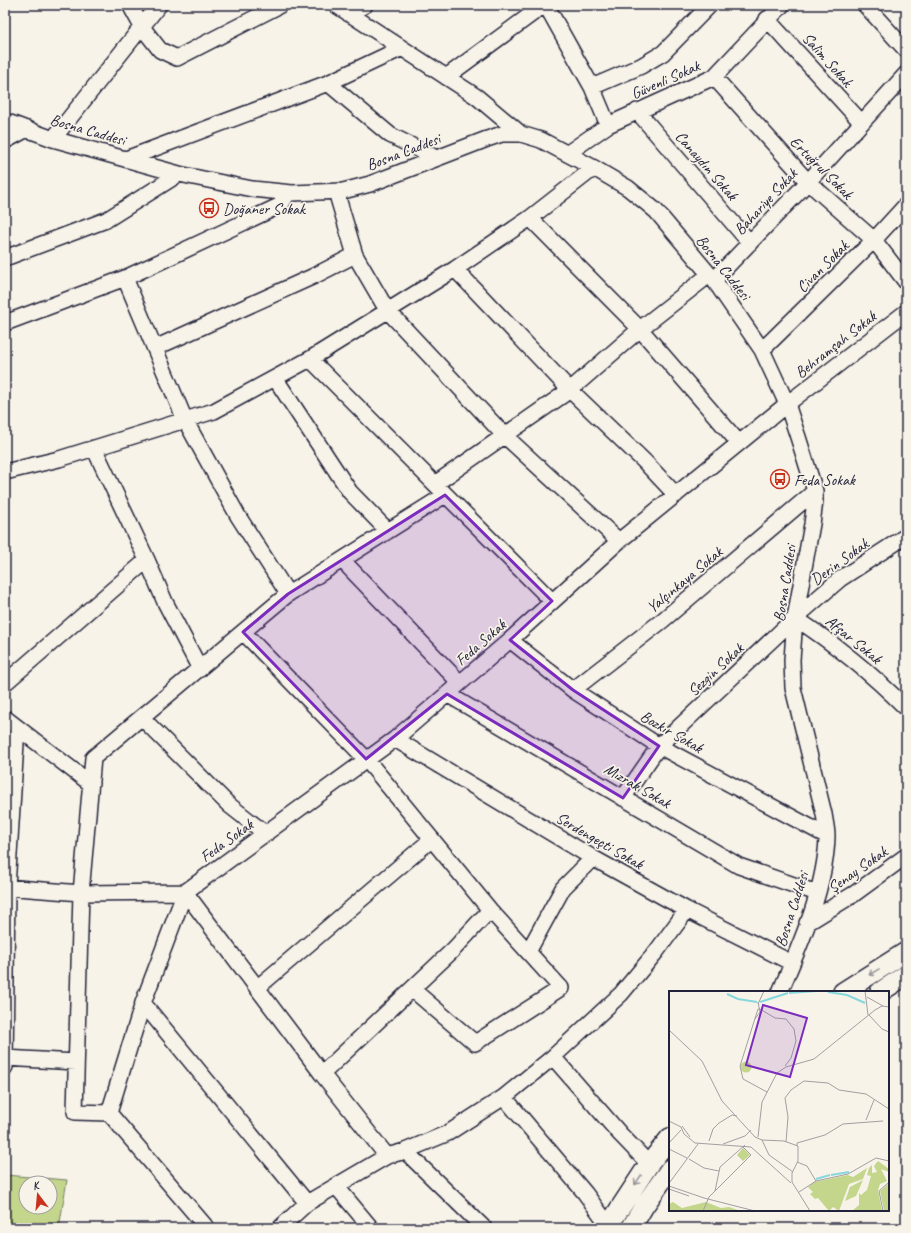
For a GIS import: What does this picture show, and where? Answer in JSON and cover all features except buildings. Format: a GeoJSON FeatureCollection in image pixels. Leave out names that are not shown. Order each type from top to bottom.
{"type":"FeatureCollection","features":[{"type":"Feature","properties":{"kind":"main road"},"geometry":{"type":"LineString","coordinates":[[845,991],[906,952]]}},
{"type":"Feature","properties":{"kind":"main road"},"geometry":{"type":"LineString","coordinates":[[882,991],[906,975]]}},
{"type":"Feature","properties":{"kind":"main road"},"geometry":{"type":"LineString","coordinates":[[608,1227],[649,1164],[669,1139]]}},
{"type":"Feature","properties":{"kind":"main road"},"geometry":{"type":"LineString","coordinates":[[631,1228],[644,1206],[669,1170]]}},
{"type":"Feature","properties":{"kind":"street"},"geometry":{"type":"LineString","coordinates":[[130,5],[142,26],[160,50],[177,58],[280,5]]}},
{"type":"Feature","properties":{"kind":"street"},"geometry":{"type":"LineString","coordinates":[[53,139],[159,5]]}},
{"type":"Feature","properties":{"kind":"street"},"geometry":{"type":"LineString","coordinates":[[336,5],[477,98],[521,134]]}},
{"type":"Feature","properties":{"kind":"street"},"geometry":{"type":"LineString","coordinates":[[349,14],[365,5]]}},
{"type":"Feature","properties":{"kind":"street"},"geometry":{"type":"LineString","coordinates":[[446,77],[545,5],[592,87],[608,124]]}},
{"type":"Feature","properties":{"kind":"street"},"geometry":{"type":"LineString","coordinates":[[592,87],[641,66],[662,53],[710,5]]}},
{"type":"Feature","properties":{"kind":"street","name":"Güvenli Sokak"},"geometry":{"type":"LineString","coordinates":[[568,153],[608,124],[714,77],[767,19],[782,5]]}},
{"type":"Feature","properties":{"kind":"street"},"geometry":{"type":"LineString","coordinates":[[865,5],[906,50]]}},
{"type":"Feature","properties":{"kind":"street","name":"Salim Sokak"},"geometry":{"type":"LineString","coordinates":[[767,19],[861,122]]}},
{"type":"Feature","properties":{"kind":"street"},"geometry":{"type":"LineString","coordinates":[[126,159],[328,83],[402,48]]}},
{"type":"Feature","properties":{"kind":"street","name":"Bahariye Sokak"},"geometry":{"type":"LineString","coordinates":[[109,1113],[75,1112],[81,893],[94,758],[288,594],[388,531],[504,435],[570,390],[640,329],[711,277],[750,242],[808,182],[906,74]]}},
{"type":"Feature","properties":{"kind":"street","name":"Ertuğrul Sokak"},"geometry":{"type":"LineString","coordinates":[[714,77],[808,182],[874,240],[906,282]]}},
{"type":"Feature","properties":{"kind":"street"},"geometry":{"type":"LineString","coordinates":[[328,83],[390,135],[436,158]]}},
{"type":"Feature","properties":{"kind":"street","name":"Canaydın Sokak"},"geometry":{"type":"LineString","coordinates":[[637,111],[750,242]]}},
{"type":"Feature","properties":{"kind":"street","name":"Bosna Caddesi"},"geometry":{"type":"LineString","coordinates":[[5,120],[53,139],[179,174],[252,189],[288,193],[338,191],[370,184],[502,134],[521,134],[541,140],[568,153],[628,188],[656,211],[711,277],[762,350],[787,404],[816,501],[796,618],[792,660],[793,688],[824,814],[826,836],[824,864],[817,893],[807,923],[780,991]]}},
{"type":"Feature","properties":{"kind":"street"},"geometry":{"type":"LineString","coordinates":[[5,141],[27,129]]}},
{"type":"Feature","properties":{"kind":"street"},"geometry":{"type":"LineString","coordinates":[[5,472],[59,460],[214,411],[310,359],[455,269],[561,196],[594,168]]}},
{"type":"Feature","properties":{"kind":"street"},"geometry":{"type":"LineString","coordinates":[[5,258],[106,220],[179,174]]}},
{"type":"Feature","properties":{"kind":"street"},"geometry":{"type":"LineString","coordinates":[[338,191],[338,198],[355,255],[387,310],[504,435],[619,541]]}},
{"type":"Feature","properties":{"kind":"street"},"geometry":{"type":"LineString","coordinates":[[5,323],[125,278],[281,205],[288,193]]}},
{"type":"Feature","properties":{"kind":"street","name":"Civan Sokak"},"geometry":{"type":"LineString","coordinates":[[762,350],[874,240],[906,205]]}},
{"type":"Feature","properties":{"kind":"street"},"geometry":{"type":"LineString","coordinates":[[530,218],[640,329],[739,443]]}},
{"type":"Feature","properties":{"kind":"street"},"geometry":{"type":"LineString","coordinates":[[155,348],[314,276],[355,255]]}},
{"type":"Feature","properties":{"kind":"street"},"geometry":{"type":"LineString","coordinates":[[455,269],[570,390],[645,462],[676,495]]}},
{"type":"Feature","properties":{"kind":"street"},"geometry":{"type":"LineString","coordinates":[[125,278],[185,420],[238,516],[288,594]]}},
{"type":"Feature","properties":{"kind":"street","name":"Behramşah Sokak"},"geometry":{"type":"LineString","coordinates":[[787,404],[906,312]]}},
{"type":"Feature","properties":{"kind":"street"},"geometry":{"type":"LineString","coordinates":[[310,359],[552,601]]}},
{"type":"Feature","properties":{"kind":"street"},"geometry":{"type":"LineString","coordinates":[[275,378],[350,492],[388,531]]}},
{"type":"Feature","properties":{"kind":"street","name":"Feda Sokak"},"geometry":{"type":"LineString","coordinates":[[184,892],[395,739],[510,640],[619,541],[787,404]]}},
{"type":"Feature","properties":{"kind":"street"},"geometry":{"type":"LineString","coordinates":[[94,448],[147,560],[165,602],[200,669]]}},
{"type":"Feature","properties":{"kind":"street","name":"Yalçınkaya Sokak"},"geometry":{"type":"LineString","coordinates":[[573,690],[663,620],[814,491]]}},
{"type":"Feature","properties":{"kind":"street","name":"Derin Sokak"},"geometry":{"type":"LineString","coordinates":[[796,618],[840,580],[906,536]]}},
{"type":"Feature","properties":{"kind":"street"},"geometry":{"type":"LineString","coordinates":[[5,682],[147,560]]}},
{"type":"Feature","properties":{"kind":"street"},"geometry":{"type":"LineString","coordinates":[[342,560],[460,683]]}},
{"type":"Feature","properties":{"kind":"street","name":"Afşar Sokak"},"geometry":{"type":"LineString","coordinates":[[796,618],[825,637],[904,702]]}},
{"type":"Feature","properties":{"kind":"street","name":"Sezgin Sokak"},"geometry":{"type":"LineString","coordinates":[[623,798],[659,746],[796,618]]}},
{"type":"Feature","properties":{"kind":"street"},"geometry":{"type":"LineString","coordinates":[[243,632],[366,759],[490,910],[561,988],[475,1043],[412,989]]}},
{"type":"Feature","properties":{"kind":"street","name":"Bozkır Sokak"},"geometry":{"type":"LineString","coordinates":[[510,640],[573,690],[659,746],[826,836]]}},
{"type":"Feature","properties":{"kind":"street","name":"Mızrak Sokak"},"geometry":{"type":"LineString","coordinates":[[447,694],[739,866],[817,893]]}},
{"type":"Feature","properties":{"kind":"street"},"geometry":{"type":"LineString","coordinates":[[5,718],[91,784]]}},
{"type":"Feature","properties":{"kind":"street"},"geometry":{"type":"LineString","coordinates":[[142,718],[229,805],[266,834]]}},
{"type":"Feature","properties":{"kind":"street"},"geometry":{"type":"LineString","coordinates":[[17,727],[6,887],[5,1061],[76,1062]]}},
{"type":"Feature","properties":{"kind":"street","name":"Serdengeçti Sokak"},"geometry":{"type":"LineString","coordinates":[[395,739],[593,858],[687,910],[792,963]]}},
{"type":"Feature","properties":{"kind":"street"},"geometry":{"type":"LineString","coordinates":[[257,988],[432,839]]}},
{"type":"Feature","properties":{"kind":"street","name":"Şenay Sokak"},"geometry":{"type":"LineString","coordinates":[[807,923],[854,894],[906,856]]}},
{"type":"Feature","properties":{"kind":"street"},"geometry":{"type":"LineString","coordinates":[[528,952],[563,888],[593,858]]}},
{"type":"Feature","properties":{"kind":"street"},"geometry":{"type":"LineString","coordinates":[[6,887],[81,893],[184,892]]}},
{"type":"Feature","properties":{"kind":"street"},"geometry":{"type":"LineString","coordinates":[[184,892],[322,1074],[387,1156]]}},
{"type":"Feature","properties":{"kind":"street"},"geometry":{"type":"LineString","coordinates":[[184,892],[143,1003],[109,1113],[207,1228]]}},
{"type":"Feature","properties":{"kind":"street"},"geometry":{"type":"LineString","coordinates":[[322,1074],[453,950],[490,910]]}},
{"type":"Feature","properties":{"kind":"street"},"geometry":{"type":"LineString","coordinates":[[280,1228],[307,1203],[387,1156],[405,1152],[448,1133],[504,1097],[552,1057],[621,994],[687,910]]}},
{"type":"Feature","properties":{"kind":"street"},"geometry":{"type":"LineString","coordinates":[[143,1003],[307,1203]]}},
{"type":"Feature","properties":{"kind":"street"},"geometry":{"type":"LineString","coordinates":[[552,1057],[620,1134],[649,1164]]}},
{"type":"Feature","properties":{"kind":"street"},"geometry":{"type":"LineString","coordinates":[[504,1097],[585,1193],[608,1227]]}},
{"type":"Feature","properties":{"kind":"street"},"geometry":{"type":"LineString","coordinates":[[405,1152],[484,1228]]}},
{"type":"Feature","properties":{"kind":"street"},"geometry":{"type":"LineString","coordinates":[[336,1186],[371,1228]]}},
{"type":"Feature","properties":{"kind":"highlighted area"},"geometry":{"type":"Polygon","coordinates":[[[445,495],[552,601],[510,640],[573,690],[659,746],[623,798],[447,694],[366,759],[243,632],[288,594],[445,495]]]}},
{"type":"Feature","properties":{"kind":"green space"},"geometry":{"type":"Polygon","coordinates":[[[5,1175],[18,1176],[18,1215],[58,1215],[58,1179],[67,1180],[59,1228],[5,1228],[5,1175]]]}},
{"type":"Feature","properties":{"kind":"place","name":"Doğaner Sokak"},"geometry":{"type":"Point","coordinates":[209,208]}},
{"type":"Feature","properties":{"kind":"place","name":"Feda Sokak"},"geometry":{"type":"Point","coordinates":[780,479]}}]}
